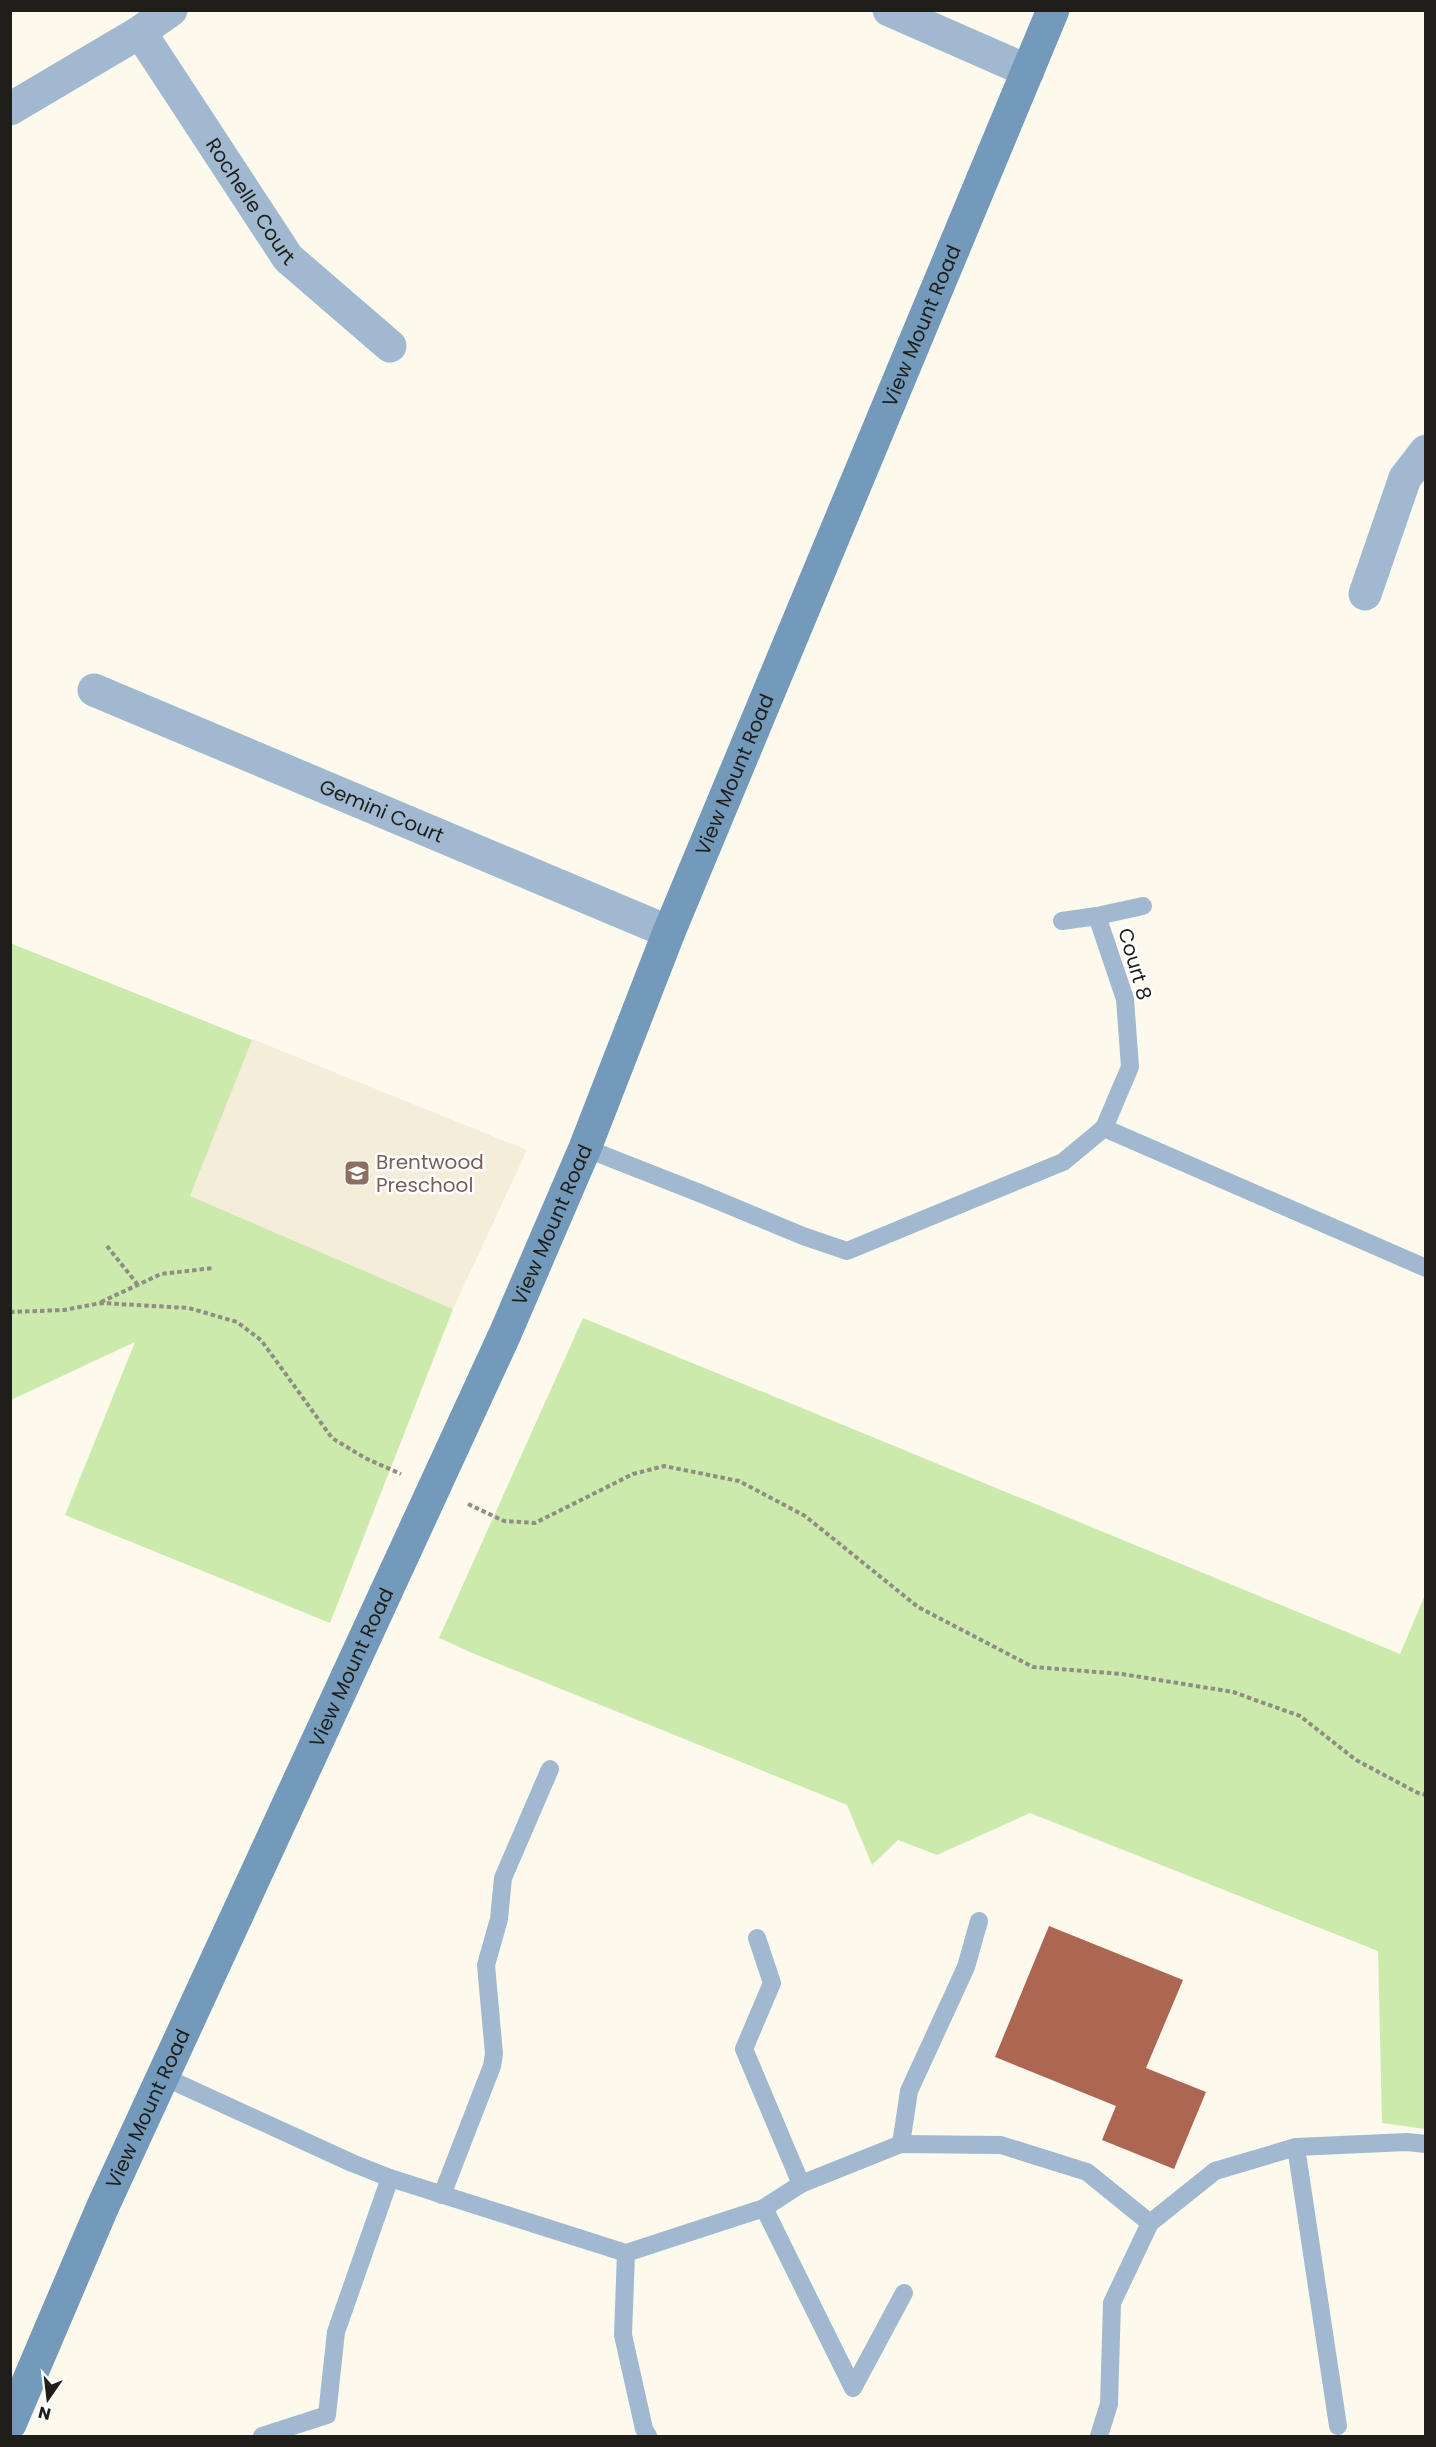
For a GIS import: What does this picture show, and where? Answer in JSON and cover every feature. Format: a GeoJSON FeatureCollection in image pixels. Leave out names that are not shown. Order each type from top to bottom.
{"type":"FeatureCollection","features":[{"type":"Feature","properties":{"kind":"street"},"geometry":{"type":"LineString","coordinates":[[10,109],[140,32],[171,10]]}},
{"type":"Feature","properties":{"kind":"street"},"geometry":{"type":"LineString","coordinates":[[889,10],[1028,71]]}},
{"type":"Feature","properties":{"kind":"street","name":"View Mount Road"},"geometry":{"type":"LineString","coordinates":[[10,2424],[103,2206],[162,2076],[506,1334],[585,1149],[669,932],[1053,10]]}},
{"type":"Feature","properties":{"kind":"street","name":"Rochelle Court"},"geometry":{"type":"LineString","coordinates":[[140,32],[288,258],[390,346]]}},
{"type":"Feature","properties":{"kind":"street"},"geometry":{"type":"LineString","coordinates":[[1365,594],[1405,478],[1425,450]]}},
{"type":"Feature","properties":{"kind":"street","name":"Gemini Court"},"geometry":{"type":"LineString","coordinates":[[94,690],[669,932]]}},
{"type":"Feature","properties":{"kind":"lane","name":"Court 8"},"geometry":{"type":"LineString","coordinates":[[1062,921],[1143,906]]}},
{"type":"Feature","properties":{"kind":"lane","name":"Court 8"},"geometry":{"type":"LineString","coordinates":[[1097,916],[1125,999],[1130,1067],[1104,1128]]}},
{"type":"Feature","properties":{"kind":"lane"},"geometry":{"type":"LineString","coordinates":[[585,1149],[803,1236],[847,1251],[1063,1162],[1104,1128],[1425,1268]]}},
{"type":"Feature","properties":{"kind":"lane"},"geometry":{"type":"LineString","coordinates":[[442,2195],[492,2066],[494,2054],[486,1965],[499,1919],[503,1878],[550,1769]]}},
{"type":"Feature","properties":{"kind":"lane"},"geometry":{"type":"LineString","coordinates":[[901,2144],[909,2091],[966,1967],[979,1921]]}},
{"type":"Feature","properties":{"kind":"lane"},"geometry":{"type":"LineString","coordinates":[[757,1938],[772,1983],[744,2049],[801,2184]]}},
{"type":"Feature","properties":{"kind":"lane"},"geometry":{"type":"LineString","coordinates":[[162,2076],[352,2163],[390,2178],[626,2253],[764,2208],[801,2184],[901,2144],[1001,2145],[1012,2148],[1087,2172],[1150,2223]]}},
{"type":"Feature","properties":{"kind":"lane"},"geometry":{"type":"LineString","coordinates":[[1099,2436],[1109,2404],[1112,2303],[1150,2223],[1215,2171],[1296,2147],[1407,2142],[1425,2144]]}},
{"type":"Feature","properties":{"kind":"lane"},"geometry":{"type":"LineString","coordinates":[[1296,2147],[1338,2426]]}},
{"type":"Feature","properties":{"kind":"lane"},"geometry":{"type":"LineString","coordinates":[[261,2436],[327,2415],[336,2332],[390,2178]]}},
{"type":"Feature","properties":{"kind":"lane"},"geometry":{"type":"LineString","coordinates":[[764,2208],[853,2388],[904,2293]]}},
{"type":"Feature","properties":{"kind":"lane"},"geometry":{"type":"LineString","coordinates":[[626,2253],[623,2336],[644,2429],[648,2436]]}},
{"type":"Feature","properties":{"kind":"path"},"geometry":{"type":"LineString","coordinates":[[107,1246],[138,1285]]}},
{"type":"Feature","properties":{"kind":"path"},"geometry":{"type":"LineString","coordinates":[[101,1303],[161,1274],[213,1268]]}},
{"type":"Feature","properties":{"kind":"path"},"geometry":{"type":"LineString","coordinates":[[10,1312],[64,1310],[101,1303],[189,1308],[237,1322],[261,1340],[332,1438],[365,1458],[504,1521],[535,1523],[633,1474],[664,1466],[739,1481],[805,1516],[918,1607],[1033,1667],[1122,1674],[1233,1692],[1300,1716],[1356,1760],[1425,1795]]}},
{"type":"Feature","properties":{"kind":"shaded area","name":"Brentwood Preschool"},"geometry":{"type":"Polygon","coordinates":[[[252,1039],[527,1150],[453,1309],[190,1196],[252,1039]]]}},
{"type":"Feature","properties":{"kind":"green space"},"geometry":{"type":"Polygon","coordinates":[[[10,943],[252,1040],[190,1196],[453,1309],[330,1623],[65,1515],[135,1342],[11,1400],[10,943]]]}},
{"type":"Feature","properties":{"kind":"green space"},"geometry":{"type":"Polygon","coordinates":[[[583,1318],[1400,1654],[1425,1595],[1425,2129],[1382,2123],[1378,1951],[1030,1813],[937,1855],[898,1840],[872,1865],[847,1805],[439,1638],[583,1318]]]}},
{"type":"Feature","properties":{"kind":"building"},"geometry":{"type":"Polygon","coordinates":[[[1049,1926],[1183,1980],[1146,2068],[1206,2092],[1174,2169],[1102,2140],[1116,2106],[995,2057],[1049,1926]]]}},
{"type":"Feature","properties":{"kind":"place","name":"Brentwood Preschool"},"geometry":{"type":"Point","coordinates":[357,1173]}}]}
